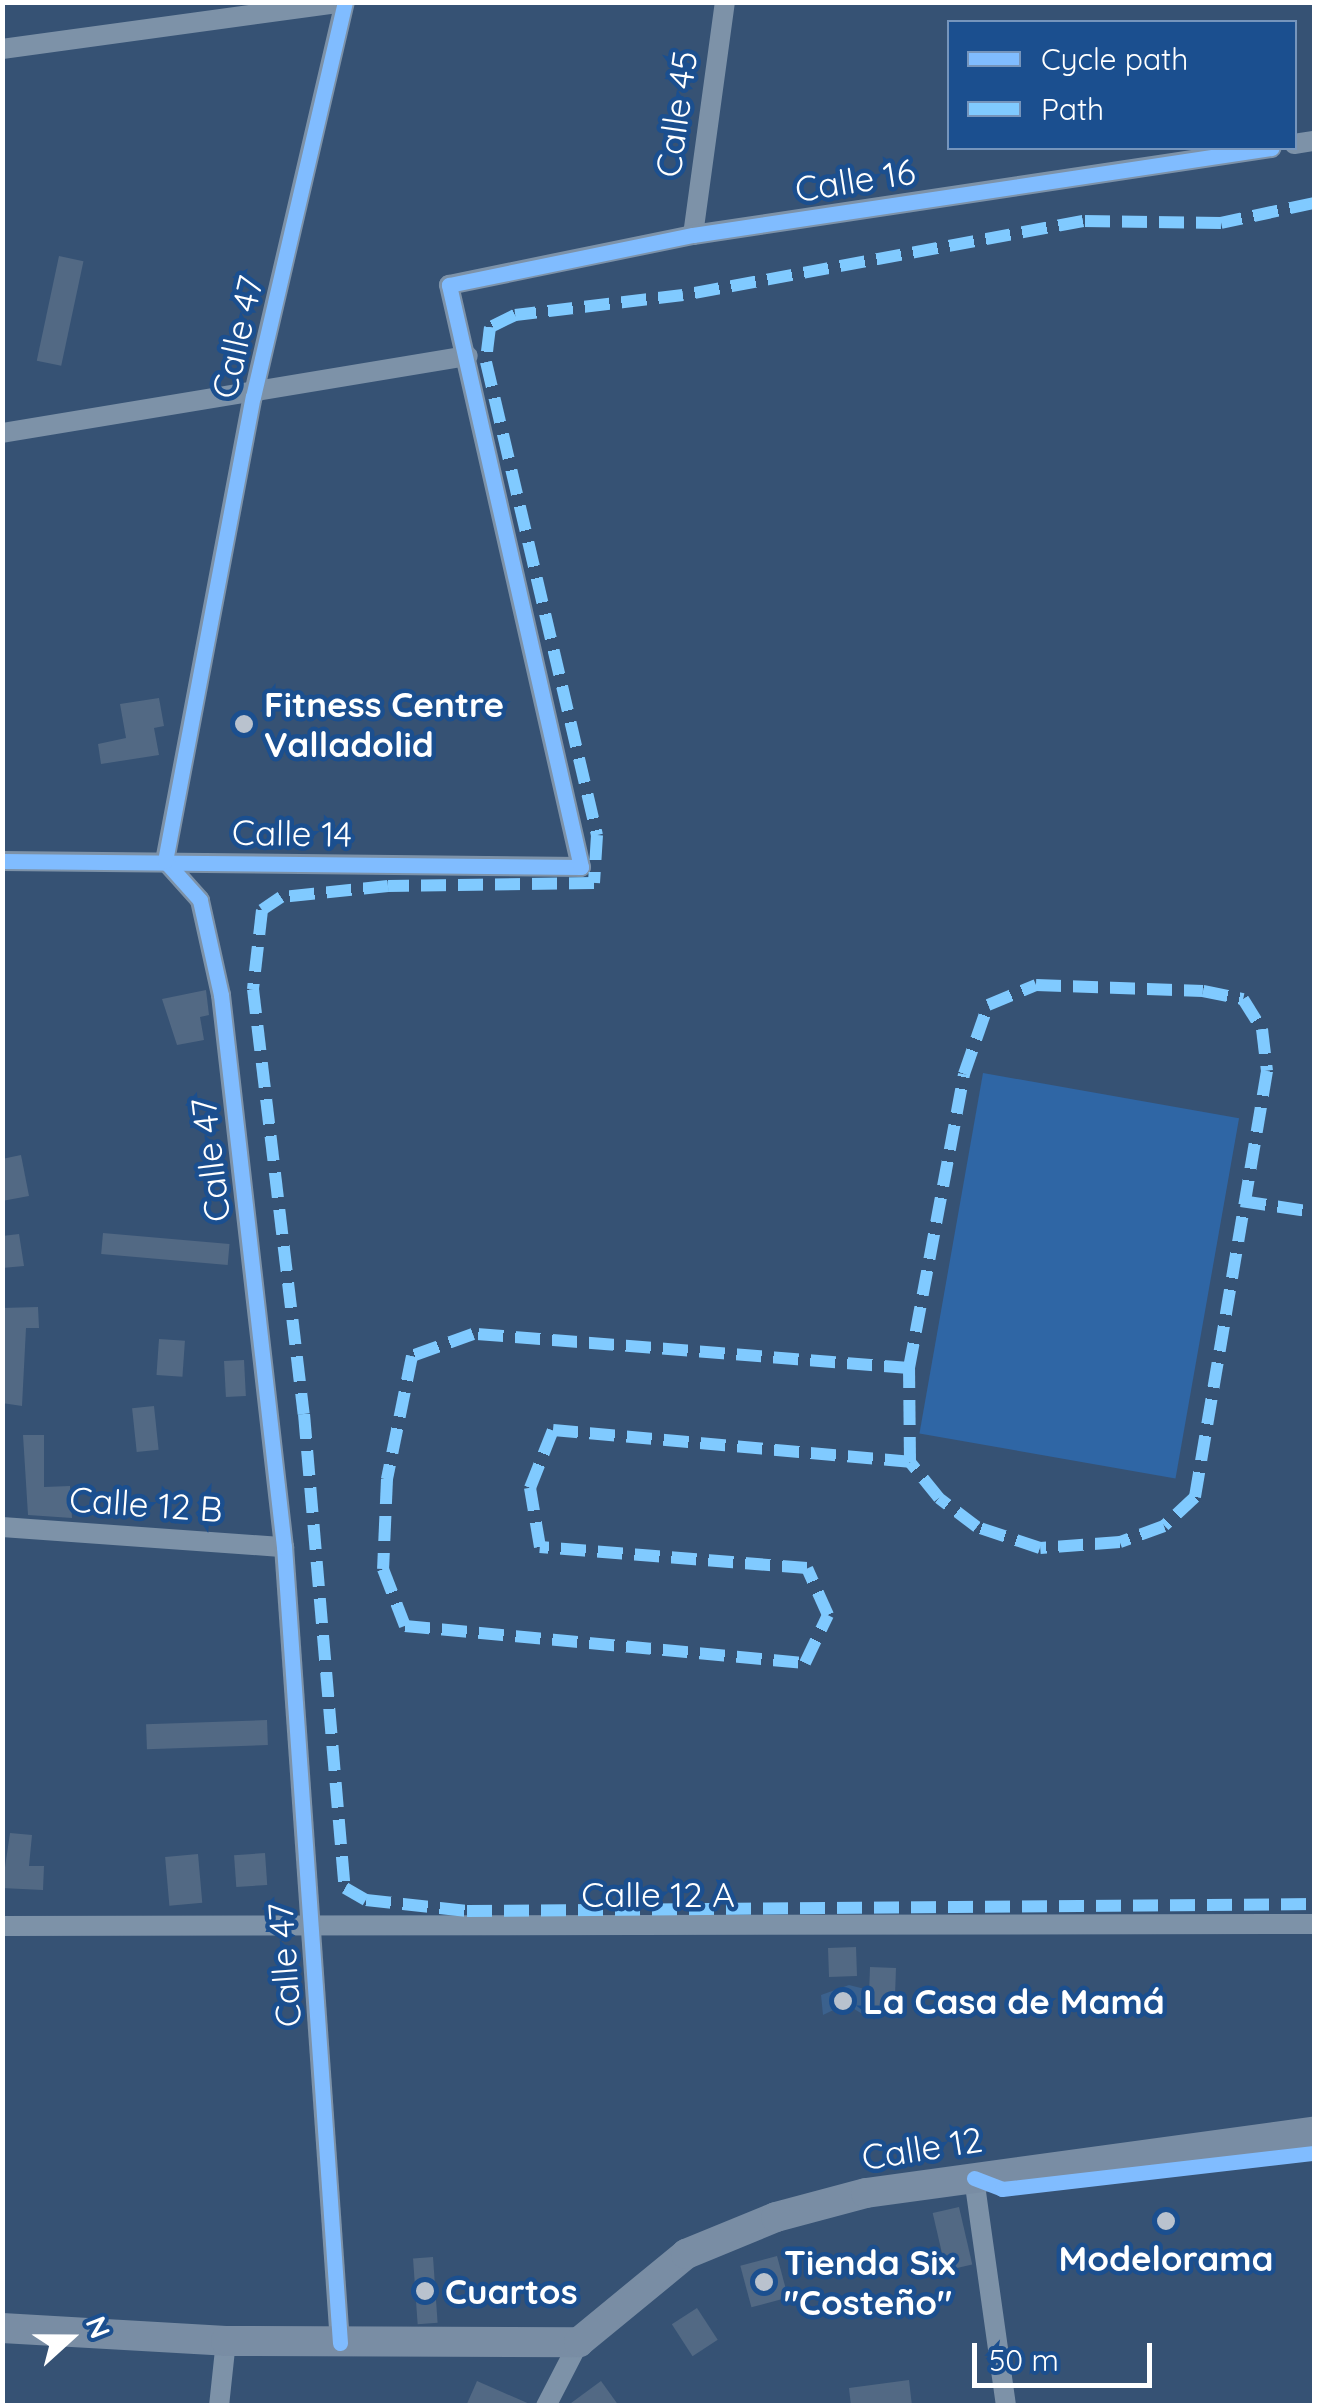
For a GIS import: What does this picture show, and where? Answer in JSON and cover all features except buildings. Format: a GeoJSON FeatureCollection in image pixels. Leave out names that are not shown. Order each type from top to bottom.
{"type":"FeatureCollection","features":[{"type":"Feature","properties":{"kind":"street"},"geometry":{"type":"LineString","coordinates":[[2,49],[344,2]]}},
{"type":"Feature","properties":{"kind":"street","name":"Calle 47"},"geometry":{"type":"LineString","coordinates":[[340,2343],[284,1547],[221,995],[200,900],[165,861],[253,396],[344,2]]}},
{"type":"Feature","properties":{"kind":"street","name":"Calle 45"},"geometry":{"type":"LineString","coordinates":[[692,235],[725,2]]}},
{"type":"Feature","properties":{"kind":"street","name":"Calle 16"},"geometry":{"type":"LineString","coordinates":[[468,356],[450,285],[692,235],[1259,150]]}},
{"type":"Feature","properties":{"kind":"street"},"geometry":{"type":"LineString","coordinates":[[2,433],[253,396],[468,356]]}},
{"type":"Feature","properties":{"kind":"street","name":"Calle 14"},"geometry":{"type":"LineString","coordinates":[[2,861],[581,867],[468,356]]}},
{"type":"Feature","properties":{"kind":"street"},"geometry":{"type":"LineString","coordinates":[[192,862],[200,900]]}},
{"type":"Feature","properties":{"kind":"street","name":"Calle 12 B"},"geometry":{"type":"LineString","coordinates":[[2,1527],[284,1547]]}},
{"type":"Feature","properties":{"kind":"street","name":"Calle 12 A"},"geometry":{"type":"LineString","coordinates":[[2,1926],[312,1930],[1314,1924]]}},
{"type":"Feature","properties":{"kind":"street","name":"Calle 12"},"geometry":{"type":"LineString","coordinates":[[546,2406],[579,2342],[686,2254],[776,2217],[866,2193],[1314,2132]]}},
{"type":"Feature","properties":{"kind":"street"},"geometry":{"type":"LineString","coordinates":[[974,2178],[1006,2406]]}},
{"type":"Feature","properties":{"kind":"street"},"geometry":{"type":"LineString","coordinates":[[2,2328],[340,2343],[579,2342]]}},
{"type":"Feature","properties":{"kind":"street"},"geometry":{"type":"LineString","coordinates":[[219,2406],[226,2340]]}},
{"type":"Feature","properties":{"kind":"shaded area"},"geometry":{"type":"Polygon","coordinates":[[[983,1073],[1239,1118],[1175,1479],[919,1433],[983,1073]]]}},
{"type":"Feature","properties":{"kind":"shaded area","name":"La Casa de Mamá"},"geometry":{"type":"Polygon","coordinates":[[[849,1985],[865,1989],[864,2015],[846,2004],[823,2015],[821,1995],[849,1985]]]}},
{"type":"Feature","properties":{"kind":"marked path"},"geometry":{"type":"LineString","coordinates":[[1314,203],[1221,223],[1083,221],[683,295],[515,315],[490,327],[486,362],[597,835],[594,883],[388,886],[281,897],[262,910],[253,989],[304,1414],[345,1888],[366,1900],[467,1911],[1314,1904]]}},
{"type":"Feature","properties":{"kind":"marked path"},"geometry":{"type":"LineString","coordinates":[[1036,985],[1203,991],[1243,999],[1262,1029],[1267,1071],[1195,1497],[1164,1526],[1120,1542],[1040,1548],[977,1527],[939,1498],[910,1462],[909,1368],[964,1074],[988,1005],[1036,985]]}},
{"type":"Feature","properties":{"kind":"marked path"},"geometry":{"type":"LineString","coordinates":[[1241,1201],[1314,1212]]}},
{"type":"Feature","properties":{"kind":"marked path"},"geometry":{"type":"LineString","coordinates":[[909,1368],[473,1334],[412,1356],[387,1479],[383,1569],[405,1626],[805,1663],[828,1615],[807,1568],[540,1547],[530,1488],[553,1430],[910,1462]]}},
{"type":"Feature","properties":{"kind":"cycle path"},"geometry":{"type":"LineString","coordinates":[[340,2343],[284,1547],[221,995],[200,900],[165,861],[253,397],[345,2]]}},
{"type":"Feature","properties":{"kind":"cycle path"},"geometry":{"type":"LineString","coordinates":[[2,861],[581,867],[449,285],[693,235],[1259,150]]}},
{"type":"Feature","properties":{"kind":"cycle path"},"geometry":{"type":"LineString","coordinates":[[974,2178],[1002,2189],[1314,2153]]}},
{"type":"Feature","properties":{"kind":"place","name":"Fitness Centre Valladolid"},"geometry":{"type":"Point","coordinates":[244,724]}},
{"type":"Feature","properties":{"kind":"place","name":"La Casa de Mamá"},"geometry":{"type":"Point","coordinates":[843,2001]}},
{"type":"Feature","properties":{"kind":"place","name":"Modelorama"},"geometry":{"type":"Point","coordinates":[1166,2221]}},
{"type":"Feature","properties":{"kind":"place","name":"Tienda Six \"Costeño\""},"geometry":{"type":"Point","coordinates":[764,2282]}},
{"type":"Feature","properties":{"kind":"place","name":"Cuartos"},"geometry":{"type":"Point","coordinates":[425,2291]}}]}
